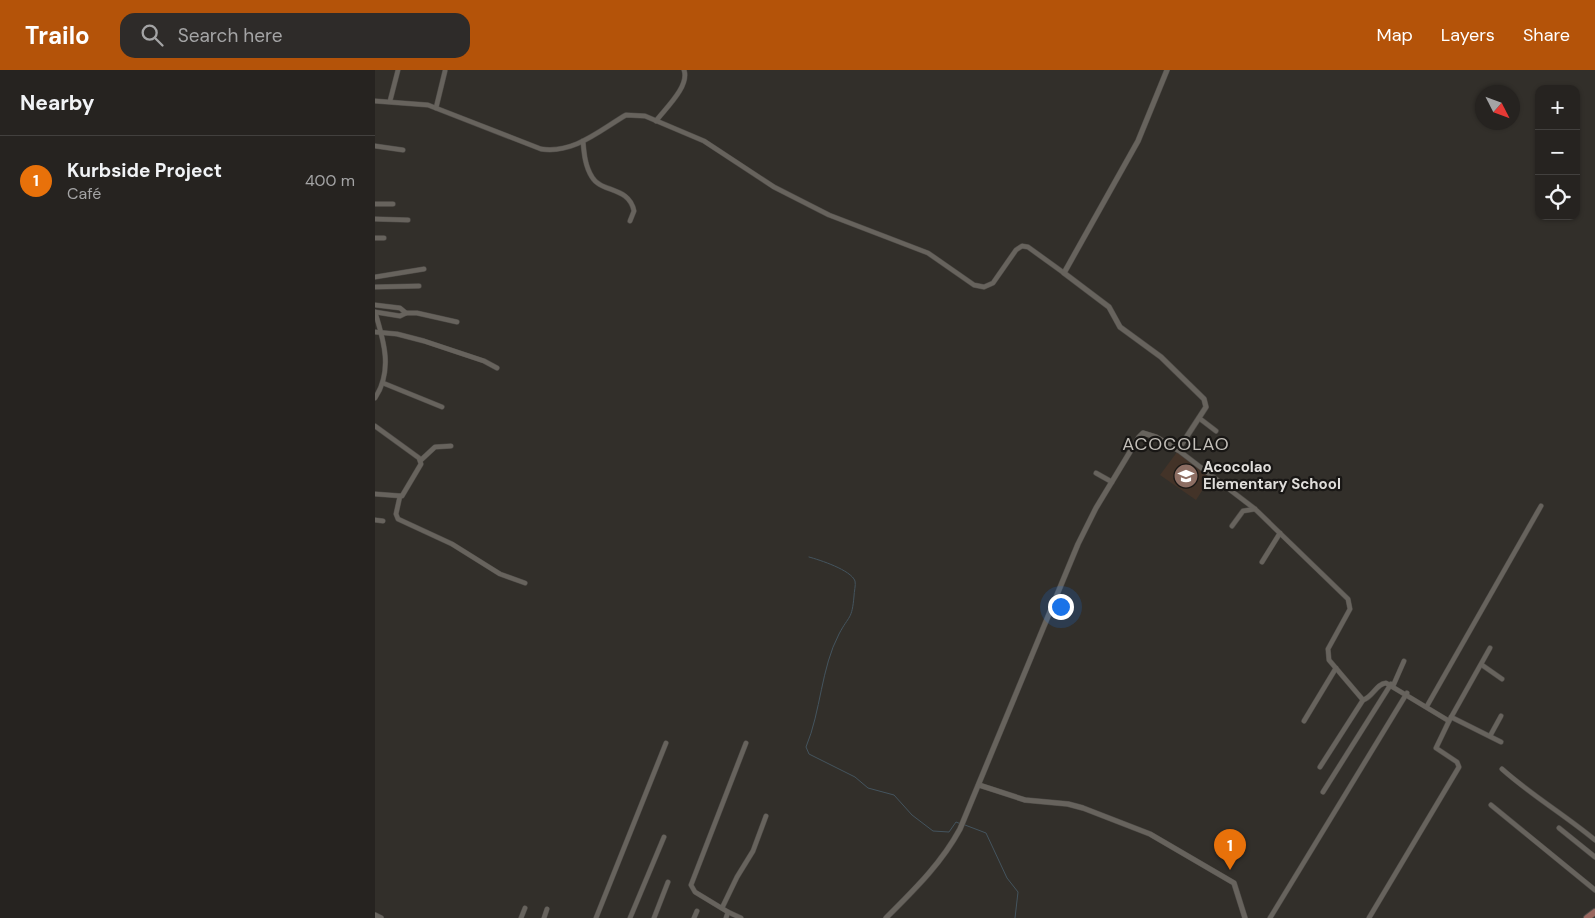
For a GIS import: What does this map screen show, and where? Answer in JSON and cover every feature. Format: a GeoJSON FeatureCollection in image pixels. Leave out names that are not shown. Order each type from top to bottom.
{"type":"FeatureCollection","features":[{"type":"Feature","properties":{"kind":"main road"},"geometry":{"type":"LineString","coordinates":[[1587,918],[1595,912]]}},
{"type":"Feature","properties":{"kind":"street"},"geometry":{"type":"LineString","coordinates":[[390,101],[398,70]]}},
{"type":"Feature","properties":{"kind":"street"},"geometry":{"type":"LineString","coordinates":[[436,108],[445,70]]}},
{"type":"Feature","properties":{"kind":"street"},"geometry":{"type":"LineString","coordinates":[[656,121],[681,88],[685,79],[684,70]]}},
{"type":"Feature","properties":{"kind":"street"},"geometry":{"type":"LineString","coordinates":[[1064,273],[1138,141],[1167,70]]}},
{"type":"Feature","properties":{"kind":"street"},"geometry":{"type":"LineString","coordinates":[[375,101],[408,102],[436,108],[541,149],[551,151],[583,141],[600,133],[626,115],[645,116],[704,141],[773,187],[814,208],[928,253],[974,285],[984,287],[993,283],[1016,250],[1022,246],[1028,247],[1107,304],[1120,327],[1161,357],[1204,399],[1206,405],[1178,450]]}},
{"type":"Feature","properties":{"kind":"street"},"geometry":{"type":"LineString","coordinates":[[583,141],[584,157],[591,177],[599,183],[626,195],[633,210],[630,221]]}},
{"type":"Feature","properties":{"kind":"street"},"geometry":{"type":"LineString","coordinates":[[375,146],[403,150]]}},
{"type":"Feature","properties":{"kind":"street"},"geometry":{"type":"LineString","coordinates":[[375,204],[393,204]]}},
{"type":"Feature","properties":{"kind":"street"},"geometry":{"type":"LineString","coordinates":[[375,219],[408,220]]}},
{"type":"Feature","properties":{"kind":"street"},"geometry":{"type":"LineString","coordinates":[[375,238],[384,238]]}},
{"type":"Feature","properties":{"kind":"street"},"geometry":{"type":"LineString","coordinates":[[375,277],[423,269]]}},
{"type":"Feature","properties":{"kind":"street"},"geometry":{"type":"LineString","coordinates":[[375,287],[419,286]]}},
{"type":"Feature","properties":{"kind":"street"},"geometry":{"type":"LineString","coordinates":[[375,305],[400,308],[406,313],[457,322]]}},
{"type":"Feature","properties":{"kind":"street"},"geometry":{"type":"LineString","coordinates":[[375,398],[383,382],[386,366],[381,333],[375,312],[401,316],[406,313]]}},
{"type":"Feature","properties":{"kind":"street"},"geometry":{"type":"LineString","coordinates":[[375,332],[397,334],[424,341],[484,360],[497,368]]}},
{"type":"Feature","properties":{"kind":"street"},"geometry":{"type":"LineString","coordinates":[[383,382],[442,408]]}},
{"type":"Feature","properties":{"kind":"street"},"geometry":{"type":"LineString","coordinates":[[1199,418],[1216,431]]}},
{"type":"Feature","properties":{"kind":"street"},"geometry":{"type":"LineString","coordinates":[[375,426],[421,460]]}},
{"type":"Feature","properties":{"kind":"street"},"geometry":{"type":"LineString","coordinates":[[886,918],[926,878],[943,857],[960,829],[1074,553],[1112,482],[1143,433],[1156,437],[1178,450],[1255,509],[1349,601],[1349,612],[1327,652],[1329,660],[1363,700]]}},
{"type":"Feature","properties":{"kind":"street"},"geometry":{"type":"LineString","coordinates":[[451,446],[435,447],[421,460],[421,464],[400,496],[396,514],[398,519],[416,530],[452,544],[500,574],[525,583]]}},
{"type":"Feature","properties":{"kind":"street"},"geometry":{"type":"LineString","coordinates":[[1096,473],[1112,482]]}},
{"type":"Feature","properties":{"kind":"street"},"geometry":{"type":"LineString","coordinates":[[375,494],[400,496]]}},
{"type":"Feature","properties":{"kind":"street"},"geometry":{"type":"LineString","coordinates":[[1427,706],[1541,506]]}},
{"type":"Feature","properties":{"kind":"street"},"geometry":{"type":"LineString","coordinates":[[1233,526],[1243,511],[1255,509]]}},
{"type":"Feature","properties":{"kind":"street"},"geometry":{"type":"LineString","coordinates":[[375,520],[383,521]]}},
{"type":"Feature","properties":{"kind":"street"},"geometry":{"type":"LineString","coordinates":[[1262,562],[1280,533]]}},
{"type":"Feature","properties":{"kind":"street"},"geometry":{"type":"LineString","coordinates":[[1369,918],[1380,896],[1458,769],[1457,762],[1439,751],[1436,746],[1490,648]]}},
{"type":"Feature","properties":{"kind":"street"},"geometry":{"type":"LineString","coordinates":[[1323,792],[1392,685],[1404,661]]}},
{"type":"Feature","properties":{"kind":"street"},"geometry":{"type":"LineString","coordinates":[[1482,665],[1502,679]]}},
{"type":"Feature","properties":{"kind":"street"},"geometry":{"type":"LineString","coordinates":[[1304,721],[1336,668]]}},
{"type":"Feature","properties":{"kind":"street"},"geometry":{"type":"LineString","coordinates":[[1320,767],[1363,700],[1369,698],[1381,684],[1392,685],[1450,719],[1501,742]]}},
{"type":"Feature","properties":{"kind":"street"},"geometry":{"type":"LineString","coordinates":[[1270,918],[1407,694]]}},
{"type":"Feature","properties":{"kind":"street"},"geometry":{"type":"LineString","coordinates":[[1490,736],[1501,716]]}},
{"type":"Feature","properties":{"kind":"street"},"geometry":{"type":"LineString","coordinates":[[596,918],[666,743]]}},
{"type":"Feature","properties":{"kind":"street"},"geometry":{"type":"LineString","coordinates":[[741,918],[695,892],[692,889],[691,882],[745,743]]}},
{"type":"Feature","properties":{"kind":"street"},"geometry":{"type":"LineString","coordinates":[[1502,769],[1521,787],[1563,815],[1595,840]]}},
{"type":"Feature","properties":{"kind":"street"},"geometry":{"type":"LineString","coordinates":[[979,785],[1025,800],[1077,806],[1156,837],[1231,880],[1237,886],[1245,918]]}},
{"type":"Feature","properties":{"kind":"street"},"geometry":{"type":"LineString","coordinates":[[1491,805],[1595,890]]}},
{"type":"Feature","properties":{"kind":"street"},"geometry":{"type":"LineString","coordinates":[[722,908],[737,877],[753,852],[766,816]]}},
{"type":"Feature","properties":{"kind":"street"},"geometry":{"type":"LineString","coordinates":[[1559,828],[1595,857]]}},
{"type":"Feature","properties":{"kind":"street"},"geometry":{"type":"LineString","coordinates":[[630,918],[664,837]]}},
{"type":"Feature","properties":{"kind":"street"},"geometry":{"type":"LineString","coordinates":[[654,918],[668,882]]}},
{"type":"Feature","properties":{"kind":"street"},"geometry":{"type":"LineString","coordinates":[[521,918],[525,908]]}},
{"type":"Feature","properties":{"kind":"street"},"geometry":{"type":"LineString","coordinates":[[544,918],[547,909]]}},
{"type":"Feature","properties":{"kind":"street"},"geometry":{"type":"LineString","coordinates":[[694,918],[697,911]]}},
{"type":"Feature","properties":{"kind":"street"},"geometry":{"type":"LineString","coordinates":[[726,918],[728,912]]}},
{"type":"Feature","properties":{"kind":"street"},"geometry":{"type":"LineString","coordinates":[[375,915],[381,918]]}},
{"type":"Feature","properties":{"kind":"shaded area","name":"Acocolao Elementary School"},"geometry":{"type":"Polygon","coordinates":[[[1177,452],[1211,477],[1196,500],[1160,475],[1177,452]]]}},
{"type":"Feature","properties":{"kind":"waterway"},"geometry":{"type":"LineString","coordinates":[[809,557],[842,569],[855,581],[851,614],[839,634],[828,661],[815,719],[806,747],[809,754],[855,777],[868,788],[894,795],[912,815],[933,831],[949,832],[956,822],[961,824]]}},
{"type":"Feature","properties":{"kind":"waterway"},"geometry":{"type":"LineString","coordinates":[[965,825],[986,833],[1007,878],[1018,892],[1015,918]]}},
{"type":"Feature","properties":{"kind":"place","name":"Acocolao Elementary School"},"geometry":{"type":"Point","coordinates":[1186,476]}},
{"type":"Feature","properties":{"kind":"place","name":"Kurbside Project"},"geometry":{"type":"Point","coordinates":[1230,870]}},
{"type":"Feature","properties":{"kind":"district","name":"ACOCOLAO"},"geometry":{"type":"Point","coordinates":[1176,444]}}]}
